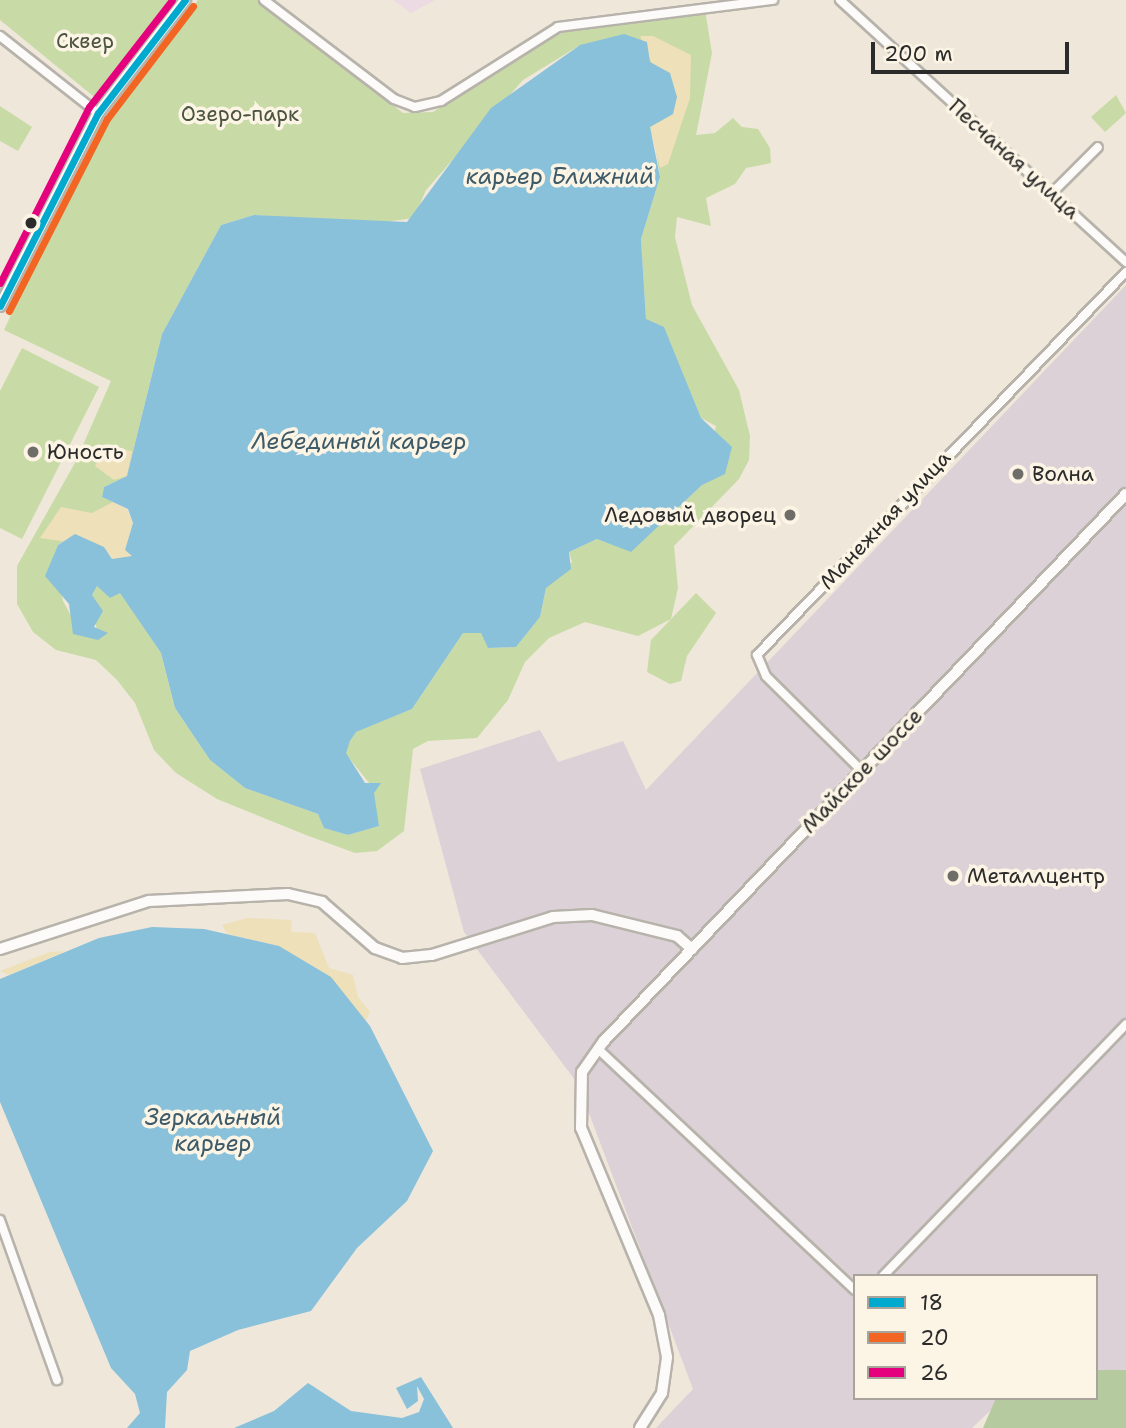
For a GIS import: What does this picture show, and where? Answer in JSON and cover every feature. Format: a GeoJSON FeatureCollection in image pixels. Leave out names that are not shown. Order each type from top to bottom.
{"type":"FeatureCollection","features":[{"type":"Feature","properties":{"kind":"street"},"geometry":{"type":"LineString","coordinates":[[0,306],[98,113],[186,0]]}},
{"type":"Feature","properties":{"kind":"street"},"geometry":{"type":"LineString","coordinates":[[264,0],[394,99],[415,107],[441,101],[558,27],[773,0]]}},
{"type":"Feature","properties":{"kind":"street","name":"Песчаная улица"},"geometry":{"type":"LineString","coordinates":[[840,0],[1126,262]]}},
{"type":"Feature","properties":{"kind":"street"},"geometry":{"type":"LineString","coordinates":[[0,36],[98,113]]}},
{"type":"Feature","properties":{"kind":"street"},"geometry":{"type":"LineString","coordinates":[[1051,194],[1098,147]]}},
{"type":"Feature","properties":{"kind":"street","name":"Манежная улица"},"geometry":{"type":"LineString","coordinates":[[862,771],[756,665],[757,655],[1126,272]]}},
{"type":"Feature","properties":{"kind":"street","name":"Майское шоссе"},"geometry":{"type":"LineString","coordinates":[[640,1428],[662,1393],[667,1357],[659,1315],[577,1114],[582,1072],[598,1049],[692,949],[1126,494]]}},
{"type":"Feature","properties":{"kind":"street"},"geometry":{"type":"LineString","coordinates":[[0,949],[149,901],[288,894],[323,902],[375,948],[402,958],[432,955],[553,917],[592,915],[677,936],[692,949]]}},
{"type":"Feature","properties":{"kind":"street"},"geometry":{"type":"LineString","coordinates":[[885,1274],[1126,1024]]}},
{"type":"Feature","properties":{"kind":"street"},"geometry":{"type":"LineString","coordinates":[[598,1049],[853,1288]]}},
{"type":"Feature","properties":{"kind":"street"},"geometry":{"type":"LineString","coordinates":[[0,1220],[57,1380]]}},
{"type":"Feature","properties":{"kind":"shaded area"},"geometry":{"type":"Polygon","coordinates":[[[393,0],[435,0],[411,13],[393,0]]]}},
{"type":"Feature","properties":{"kind":"shaded area"},"geometry":{"type":"Polygon","coordinates":[[[1126,285],[1126,1381],[1098,1387],[1098,1274],[853,1274],[853,1400],[1031,1400],[993,1408],[972,1428],[656,1428],[693,1389],[578,1084],[464,932],[420,769],[540,730],[558,762],[623,741],[646,790],[1126,285]]]}},
{"type":"Feature","properties":{"kind":"green space","name":"Сквер"},"geometry":{"type":"Polygon","coordinates":[[[0,0],[171,0],[98,100],[0,20],[0,0]]]}},
{"type":"Feature","properties":{"kind":"green space","name":"Озеро-парк"},"geometry":{"type":"Polygon","coordinates":[[[198,0],[260,0],[403,113],[433,112],[519,54],[568,30],[705,10],[712,53],[696,135],[715,133],[733,118],[742,127],[758,129],[770,148],[771,163],[746,168],[735,184],[706,198],[711,226],[677,217],[675,237],[692,305],[739,390],[750,436],[749,460],[739,479],[674,546],[678,588],[671,619],[638,636],[585,622],[549,638],[525,662],[508,700],[477,738],[428,741],[413,749],[404,831],[377,851],[355,853],[306,835],[217,799],[176,773],[154,750],[135,703],[117,680],[96,660],[56,650],[33,632],[17,604],[17,566],[76,461],[111,381],[4,330],[100,126],[198,0]],[[580,45],[523,80],[426,190],[414,218],[370,224],[254,215],[221,225],[162,334],[127,476],[104,487],[102,497],[113,502],[58,545],[53,557],[63,601],[81,634],[98,640],[92,595],[97,586],[120,592],[161,653],[175,708],[210,760],[245,788],[318,814],[325,828],[348,835],[379,826],[370,784],[345,753],[355,732],[412,709],[463,633],[481,633],[489,648],[516,647],[540,617],[546,588],[572,562],[569,552],[597,539],[631,551],[702,485],[716,426],[701,418],[646,319],[641,239],[660,177],[654,138],[580,45]]]}},
{"type":"Feature","properties":{"kind":"green space"},"geometry":{"type":"Polygon","coordinates":[[[1116,95],[1126,113],[1105,132],[1091,117],[1116,95]]]}},
{"type":"Feature","properties":{"kind":"green space"},"geometry":{"type":"Polygon","coordinates":[[[0,106],[32,127],[18,151],[0,141],[0,106]]]}},
{"type":"Feature","properties":{"kind":"green space","name":"Юность"},"geometry":{"type":"Polygon","coordinates":[[[22,348],[99,387],[22,539],[0,528],[0,391],[22,348]]]}},
{"type":"Feature","properties":{"kind":"green space"},"geometry":{"type":"Polygon","coordinates":[[[696,593],[716,613],[687,656],[681,681],[670,684],[647,672],[651,640],[696,593]]]}},
{"type":"Feature","properties":{"kind":"green space"},"geometry":{"type":"Polygon","coordinates":[[[1098,1370],[1126,1370],[1126,1428],[983,1428],[995,1400],[1098,1400],[1098,1370]]]}},
{"type":"Feature","properties":{"kind":"sand"},"geometry":{"type":"Polygon","coordinates":[[[640,36],[653,36],[691,55],[690,98],[668,164],[660,168],[650,127],[673,114],[640,36]]]}},
{"type":"Feature","properties":{"kind":"sand"},"geometry":{"type":"Polygon","coordinates":[[[106,446],[132,451],[127,476],[114,480],[95,466],[106,446]]]}},
{"type":"Feature","properties":{"kind":"sand"},"geometry":{"type":"Polygon","coordinates":[[[113,502],[127,509],[133,523],[125,550],[132,556],[124,560],[112,559],[104,547],[40,538],[61,507],[92,513],[113,502]]]}},
{"type":"Feature","properties":{"kind":"sand"},"geometry":{"type":"Polygon","coordinates":[[[247,918],[292,920],[291,932],[315,933],[329,968],[353,975],[358,997],[370,1012],[365,1022],[279,946],[227,934],[222,925],[247,918]]]}},
{"type":"Feature","properties":{"kind":"sand"},"geometry":{"type":"Polygon","coordinates":[[[66,951],[9,975],[0,971],[50,952],[66,951]]]}},
{"type":"Feature","properties":{"kind":"water","name":"Лебединый карьер"},"geometry":{"type":"Polygon","coordinates":[[[624,34],[647,42],[650,62],[670,73],[677,97],[673,114],[650,127],[660,177],[641,239],[646,319],[664,327],[701,418],[732,447],[725,474],[702,485],[631,552],[597,539],[569,552],[571,569],[546,588],[540,617],[516,647],[488,648],[481,633],[463,633],[412,709],[356,732],[350,741],[346,753],[365,783],[381,783],[374,793],[379,826],[348,835],[324,828],[318,814],[245,788],[210,760],[175,708],[161,653],[120,593],[110,598],[97,586],[92,595],[103,611],[94,627],[108,633],[98,640],[73,634],[69,604],[45,576],[58,545],[75,534],[104,547],[112,559],[132,556],[125,550],[133,523],[128,509],[102,497],[104,487],[127,476],[162,334],[221,225],[254,215],[407,222],[491,108],[580,45],[624,34]]]}},
{"type":"Feature","properties":{"kind":"water","name":"Зеркальный карьер"},"geometry":{"type":"Polygon","coordinates":[[[152,927],[204,929],[279,946],[331,977],[370,1026],[433,1151],[407,1201],[357,1248],[311,1311],[238,1330],[190,1351],[187,1370],[167,1392],[165,1428],[127,1428],[140,1413],[135,1394],[111,1368],[0,1102],[0,979],[99,938],[152,927]]]}},
{"type":"Feature","properties":{"kind":"water"},"geometry":{"type":"Polygon","coordinates":[[[421,1377],[453,1428],[234,1428],[274,1411],[308,1383],[351,1411],[402,1418],[419,1412],[424,1399],[417,1386],[418,1401],[407,1409],[396,1388],[421,1377]]]}},
{"type":"Feature","properties":{"kind":"transit line","name":"26"},"geometry":{"type":"LineString","coordinates":[[0,283],[89,107],[172,0]]}},
{"type":"Feature","properties":{"kind":"transit line","name":"18"},"geometry":{"type":"LineString","coordinates":[[0,306],[98,113],[185,0]]}},
{"type":"Feature","properties":{"kind":"transit line","name":"20"},"geometry":{"type":"LineString","coordinates":[[9,311],[107,119],[193,6]]}},
{"type":"Feature","properties":{"kind":"place","name":"Юность"},"geometry":{"type":"Point","coordinates":[33,452]}},
{"type":"Feature","properties":{"kind":"place","name":"Волна"},"geometry":{"type":"Point","coordinates":[1018,474]}},
{"type":"Feature","properties":{"kind":"place","name":"Ледовый дворец"},"geometry":{"type":"Point","coordinates":[790,515]}},
{"type":"Feature","properties":{"kind":"place","name":"Металлцентр"},"geometry":{"type":"Point","coordinates":[953,876]}},
{"type":"Feature","properties":{"kind":"water label","name":"карьер Ближний"},"geometry":{"type":"Point","coordinates":[560,176]}}]}
